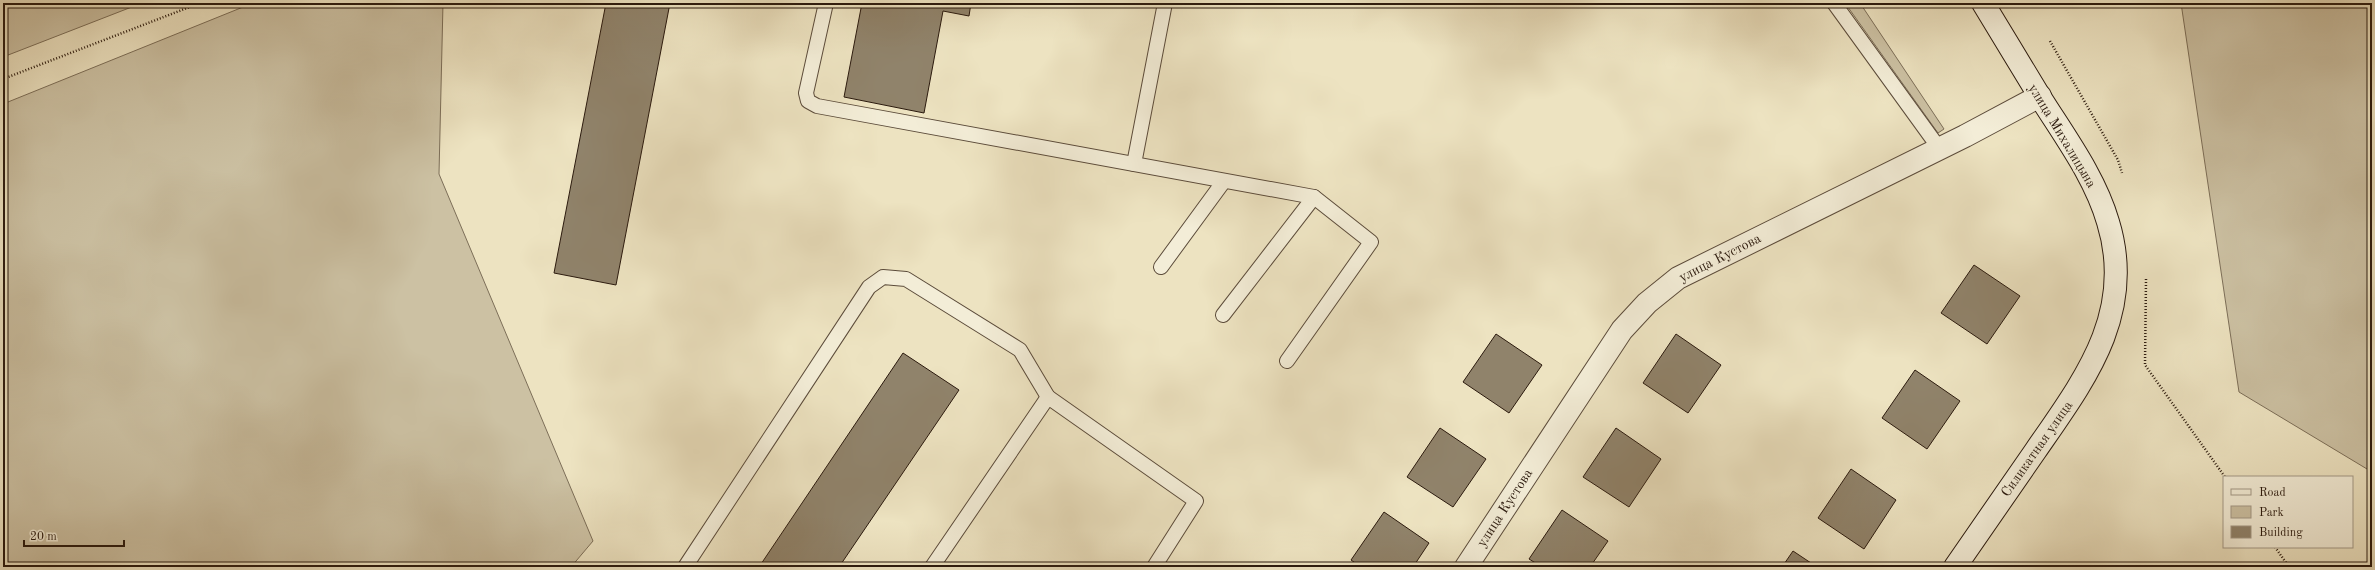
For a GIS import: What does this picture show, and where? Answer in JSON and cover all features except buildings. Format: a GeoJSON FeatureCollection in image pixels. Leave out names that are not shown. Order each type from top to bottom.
{"type":"FeatureCollection","features":[{"type":"Feature","properties":{"kind":"street","name":"улица Михалицына"},"geometry":{"type":"LineString","coordinates":[[1983,3],[2073,149],[2093,186],[2108,222],[2116,256],[2117,290],[2109,325]]}},
{"type":"Feature","properties":{"kind":"street","name":"улица Кустова"},"geometry":{"type":"LineString","coordinates":[[1466,567],[1622,330],[1647,303],[1678,278],[2040,96]]}},
{"type":"Feature","properties":{"kind":"street","name":"Силикатная улица"},"geometry":{"type":"LineString","coordinates":[[1955,567],[2075,394],[2093,363],[2109,325]]}},
{"type":"Feature","properties":{"kind":"lane"},"geometry":{"type":"LineString","coordinates":[[826,3],[806,93],[808,101],[817,106],[1314,197],[1371,242],[1287,361]]}},
{"type":"Feature","properties":{"kind":"lane"},"geometry":{"type":"LineString","coordinates":[[1134,164],[1165,3]]}},
{"type":"Feature","properties":{"kind":"lane"},"geometry":{"type":"LineString","coordinates":[[1834,3],[1939,148]]}},
{"type":"Feature","properties":{"kind":"lane"},"geometry":{"type":"LineString","coordinates":[[1161,267],[1224,181]]}},
{"type":"Feature","properties":{"kind":"lane"},"geometry":{"type":"LineString","coordinates":[[1223,314],[1314,197]]}},
{"type":"Feature","properties":{"kind":"lane"},"geometry":{"type":"LineString","coordinates":[[684,567],[869,287],[883,277],[906,279],[1020,350],[1048,397],[1196,501],[1154,567]]}},
{"type":"Feature","properties":{"kind":"lane"},"geometry":{"type":"LineString","coordinates":[[932,567],[1048,397]]}},
{"type":"Feature","properties":{"kind":"path"},"geometry":{"type":"LineString","coordinates":[[3,79],[200,3]]}},
{"type":"Feature","properties":{"kind":"path"},"geometry":{"type":"LineString","coordinates":[[2276,548],[2289,567]]}},
{"type":"Feature","properties":{"kind":"green space"},"geometry":{"type":"Polygon","coordinates":[[[3,3],[142,3],[3,57],[3,3]]]}},
{"type":"Feature","properties":{"kind":"green space"},"geometry":{"type":"Polygon","coordinates":[[[253,3],[443,3],[439,174],[593,541],[571,567],[3,567],[3,104],[253,3]]]}},
{"type":"Feature","properties":{"kind":"green space"},"geometry":{"type":"Polygon","coordinates":[[[1845,3],[1860,3],[1944,129],[1938,133],[1845,3]]]}},
{"type":"Feature","properties":{"kind":"green space"},"geometry":{"type":"Polygon","coordinates":[[[2181,3],[2372,3],[2372,472],[2239,392],[2181,3]]]}}]}
